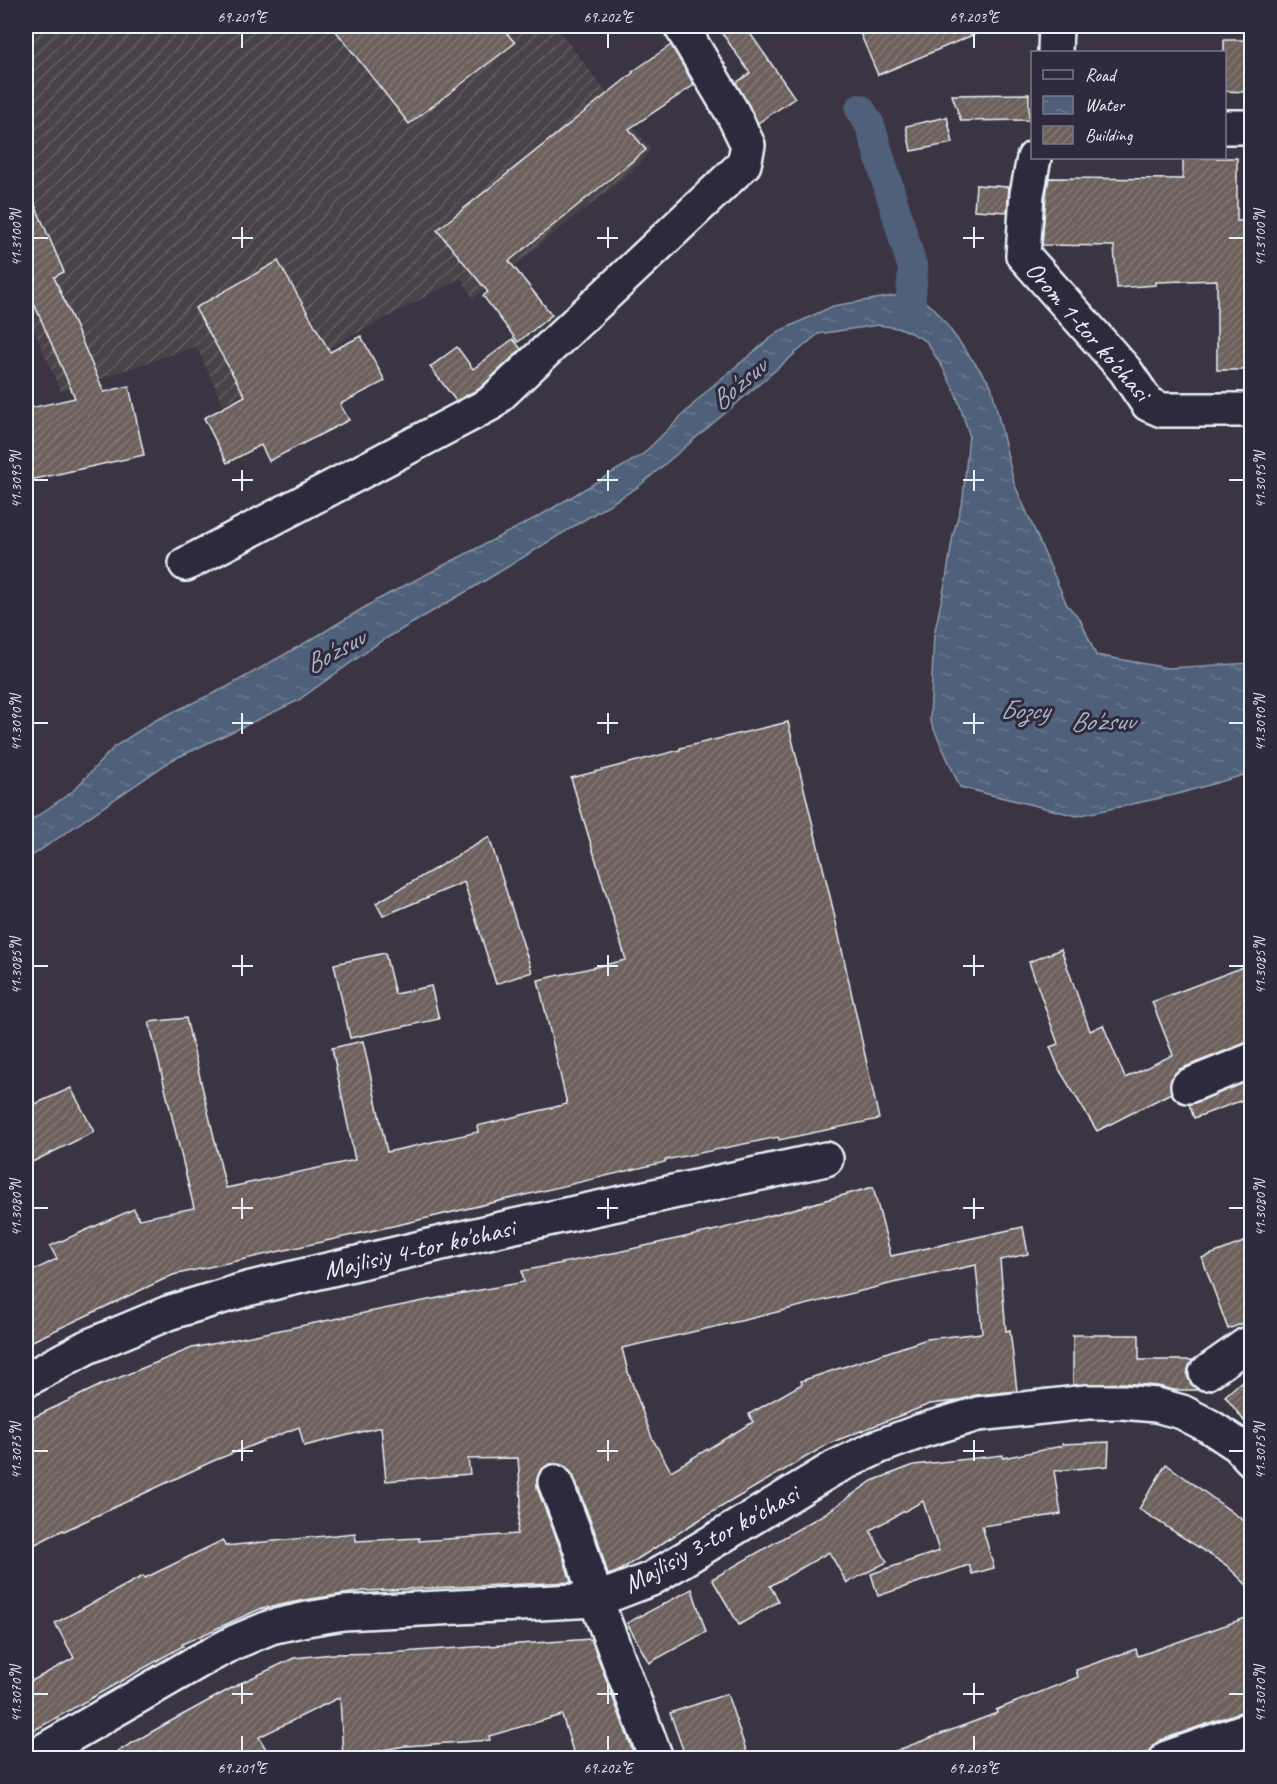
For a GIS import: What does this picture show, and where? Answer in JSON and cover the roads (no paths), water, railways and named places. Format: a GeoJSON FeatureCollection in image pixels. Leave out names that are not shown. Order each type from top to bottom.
{"type":"FeatureCollection","features":[{"type":"Feature","properties":{"kind":"street"},"geometry":{"type":"LineString","coordinates":[[186,564],[490,404],[744,164],[748,145],[732,112],[681,26]]}},
{"type":"Feature","properties":{"kind":"street"},"geometry":{"type":"LineString","coordinates":[[1055,51],[1056,26]]}},
{"type":"Feature","properties":{"kind":"street"},"geometry":{"type":"LineString","coordinates":[[1226,127],[1251,127]]}},
{"type":"Feature","properties":{"kind":"street","name":"Orom 1-tor ko'chasi"},"geometry":{"type":"LineString","coordinates":[[1034,159],[1027,194],[1023,255],[1125,370],[1148,404],[1162,410],[1251,410]]}},
{"type":"Feature","properties":{"kind":"street"},"geometry":{"type":"LineString","coordinates":[[1188,1086],[1251,1060]]}},
{"type":"Feature","properties":{"kind":"street","name":"Majlisiy 4-tor ko'chasi"},"geometry":{"type":"LineString","coordinates":[[26,1380],[87,1347],[168,1313],[247,1289],[501,1229],[826,1159]]}},
{"type":"Feature","properties":{"kind":"street"},"geometry":{"type":"LineString","coordinates":[[1206,1373],[1251,1343]]}},
{"type":"Feature","properties":{"kind":"street","name":"Majlisiy 3-tor ko'chasi"},"geometry":{"type":"LineString","coordinates":[[31,1758],[199,1661],[235,1642],[271,1627],[343,1614],[596,1600],[651,1579],[834,1468],[878,1447],[978,1414],[1087,1402],[1156,1405],[1182,1412],[1209,1426],[1238,1445],[1251,1460]]}},
{"type":"Feature","properties":{"kind":"street"},"geometry":{"type":"LineString","coordinates":[[555,1482],[580,1547],[596,1600],[656,1758]]}},
{"type":"Feature","properties":{"kind":"street"},"geometry":{"type":"LineString","coordinates":[[1167,1758],[1251,1728]]}},
{"type":"Feature","properties":{"kind":"water","name":"Бозсу"},"geometry":{"type":"Polygon","coordinates":[[[893,296],[916,296],[935,309],[991,385],[1014,483],[1067,605],[1080,619],[1096,655],[1168,668],[1251,663],[1251,773],[1174,795],[1077,816],[960,787],[930,720],[934,635],[953,535],[963,498],[969,434],[956,394],[926,341],[903,329],[878,325],[818,334],[638,487],[380,642],[297,701],[172,760],[26,860],[26,824],[73,791],[114,747],[154,721],[227,687],[375,601],[541,515],[642,455],[711,387],[778,332],[833,306],[893,296]]]}},
{"type":"Feature","properties":{"kind":"waterway"},"geometry":{"type":"LineString","coordinates":[[860,109],[870,125],[913,269],[910,310]]}},
{"type":"Feature","properties":{"kind":"water label","name":"Bo'zsuv"},"geometry":{"type":"Point","coordinates":[738,384]}},
{"type":"Feature","properties":{"kind":"water label","name":"Bo'zsuv"},"geometry":{"type":"Point","coordinates":[334,651]}},
{"type":"Feature","properties":{"kind":"water label","name":"Bo'zsuv"},"geometry":{"type":"Point","coordinates":[1102,721]}}]}
